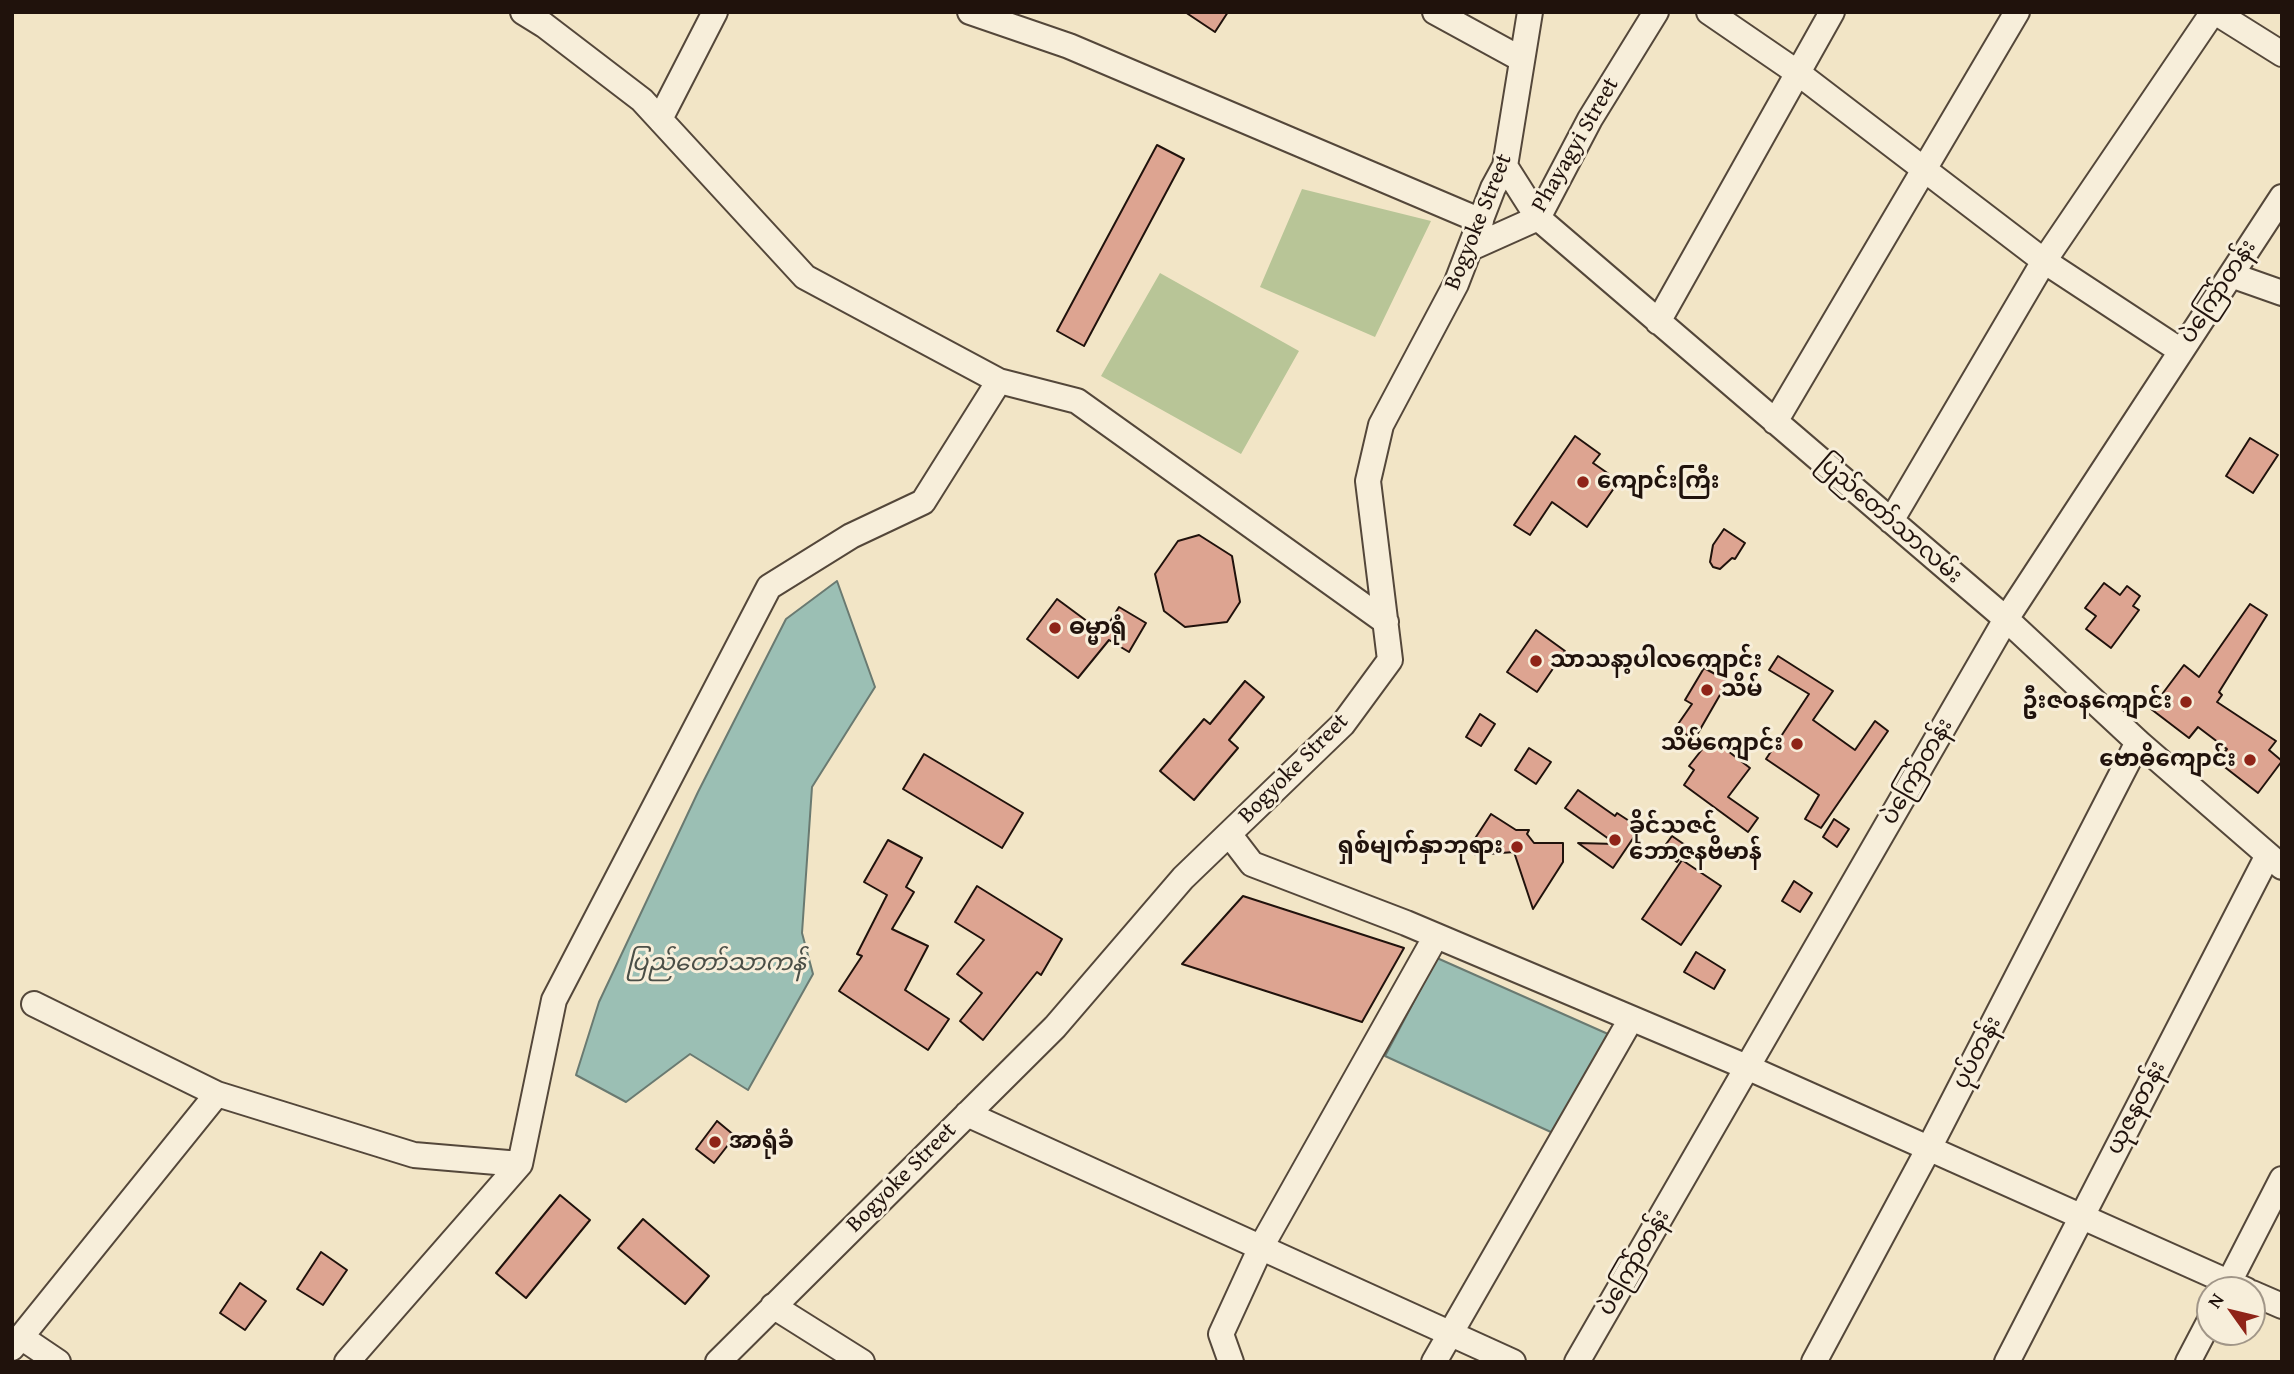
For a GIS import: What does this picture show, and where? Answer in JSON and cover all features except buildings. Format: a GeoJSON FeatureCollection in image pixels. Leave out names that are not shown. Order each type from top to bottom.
{"type":"FeatureCollection","features":[{"type":"Feature","properties":{"kind":"street"},"geometry":{"type":"LineString","coordinates":[[523,12],[642,100],[805,277],[999,381],[1077,401],[1386,622]]}},
{"type":"Feature","properties":{"kind":"street"},"geometry":{"type":"LineString","coordinates":[[660,119],[715,12]]}},
{"type":"Feature","properties":{"kind":"street"},"geometry":{"type":"LineString","coordinates":[[970,12],[1069,46],[1481,221]]}},
{"type":"Feature","properties":{"kind":"street"},"geometry":{"type":"LineString","coordinates":[[1435,12],[1521,59]]}},
{"type":"Feature","properties":{"kind":"street","name":"Bogyoke Street"},"geometry":{"type":"LineString","coordinates":[[718,1362],[1055,1027],[1183,878],[1343,724],[1390,660],[1368,481],[1381,425],[1456,284],[1505,166],[1530,12]]}},
{"type":"Feature","properties":{"kind":"street","name":"Phayagyi Street"},"geometry":{"type":"LineString","coordinates":[[1471,248],[1538,218],[1590,119],[1656,12]]}},
{"type":"Feature","properties":{"kind":"street"},"geometry":{"type":"LineString","coordinates":[[1709,12],[1798,73],[2044,261],[2181,351]]}},
{"type":"Feature","properties":{"kind":"street"},"geometry":{"type":"LineString","coordinates":[[1658,322],[1832,12]]}},
{"type":"Feature","properties":{"kind":"street"},"geometry":{"type":"LineString","coordinates":[[1775,422],[2017,12]]}},
{"type":"Feature","properties":{"kind":"street"},"geometry":{"type":"LineString","coordinates":[[1891,521],[2044,261],[2214,12],[2282,54]]}},
{"type":"Feature","properties":{"kind":"street","name":"ပြည်တော်သာလမ်း"},"geometry":{"type":"LineString","coordinates":[[1505,166],[1538,218],[2006,619],[2138,742],[2275,861]]}},
{"type":"Feature","properties":{"kind":"street","name":"ပဲကြော်တန်း"},"geometry":{"type":"LineString","coordinates":[[1577,1362],[2006,619],[2282,197]]}},
{"type":"Feature","properties":{"kind":"street"},"geometry":{"type":"LineString","coordinates":[[2231,275],[2282,293]]}},
{"type":"Feature","properties":{"kind":"street"},"geometry":{"type":"LineString","coordinates":[[348,1362],[520,1164],[554,1000],[769,587],[851,536],[923,502],[999,381]]}},
{"type":"Feature","properties":{"kind":"street","name":"ပုပ်တန်း"},"geometry":{"type":"LineString","coordinates":[[1814,1362],[1929,1148],[2138,742]]}},
{"type":"Feature","properties":{"kind":"street"},"geometry":{"type":"LineString","coordinates":[[1229,834],[1252,864],[1436,936],[1749,1068],[2209,1276]]}},
{"type":"Feature","properties":{"kind":"street","name":"ယုဇနတန်း"},"geometry":{"type":"LineString","coordinates":[[2007,1362],[2081,1216],[2275,861]]}},
{"type":"Feature","properties":{"kind":"street"},"geometry":{"type":"LineString","coordinates":[[1231,1362],[1221,1334],[1261,1247],[1436,936]]}},
{"type":"Feature","properties":{"kind":"street"},"geometry":{"type":"LineString","coordinates":[[34,1004],[217,1094],[414,1155],[520,1164]]}},
{"type":"Feature","properties":{"kind":"street"},"geometry":{"type":"LineString","coordinates":[[1434,1362],[1631,1019]]}},
{"type":"Feature","properties":{"kind":"street"},"geometry":{"type":"LineString","coordinates":[[58,1362],[16,1343],[217,1094]]}},
{"type":"Feature","properties":{"kind":"street"},"geometry":{"type":"LineString","coordinates":[[967,1114],[1513,1362]]}},
{"type":"Feature","properties":{"kind":"street"},"geometry":{"type":"LineString","coordinates":[[2238,1276],[2282,1179]]}},
{"type":"Feature","properties":{"kind":"street"},"geometry":{"type":"LineString","coordinates":[[773,1306],[862,1362]]}},
{"type":"Feature","properties":{"kind":"street"},"geometry":{"type":"LineString","coordinates":[[2188,1362],[2196,1346]]}},
{"type":"Feature","properties":{"kind":"green space"},"geometry":{"type":"Polygon","coordinates":[[[1302,189],[1431,221],[1375,337],[1260,287],[1302,189]]]}},
{"type":"Feature","properties":{"kind":"green space"},"geometry":{"type":"Polygon","coordinates":[[[1160,273],[1299,351],[1241,454],[1101,376],[1160,273]]]}},
{"type":"Feature","properties":{"kind":"water","name":"ပြည်တော်သာကန်"},"geometry":{"type":"Polygon","coordinates":[[[837,581],[875,687],[812,787],[802,933],[813,974],[748,1090],[690,1054],[626,1102],[576,1075],[599,1002],[698,792],[786,619],[837,581]]]}},
{"type":"Feature","properties":{"kind":"water"},"geometry":{"type":"Polygon","coordinates":[[[1437,958],[1608,1034],[1553,1133],[1385,1056],[1437,958]]]}},
{"type":"Feature","properties":{"kind":"place","name":"ကျောင်းကြီး"},"geometry":{"type":"Point","coordinates":[1583,482]}},
{"type":"Feature","properties":{"kind":"place","name":"ဓမ္မာရုံ"},"geometry":{"type":"Point","coordinates":[1055,628]}},
{"type":"Feature","properties":{"kind":"place","name":"သာသနာ့ပါလကျောင်း"},"geometry":{"type":"Point","coordinates":[1536,661]}},
{"type":"Feature","properties":{"kind":"place","name":"သိမ်"},"geometry":{"type":"Point","coordinates":[1707,690]}},
{"type":"Feature","properties":{"kind":"place","name":"ဦးဇဝနကျောင်း"},"geometry":{"type":"Point","coordinates":[2186,702]}},
{"type":"Feature","properties":{"kind":"place","name":"သိမ်ကျောင်း"},"geometry":{"type":"Point","coordinates":[1797,744]}},
{"type":"Feature","properties":{"kind":"place","name":"ဗောဓိကျောင်း"},"geometry":{"type":"Point","coordinates":[2250,760]}},
{"type":"Feature","properties":{"kind":"place","name":"ခိုင်သဇင် ဘောဇနဗိမာန်"},"geometry":{"type":"Point","coordinates":[1615,840]}},
{"type":"Feature","properties":{"kind":"place","name":"ရှစ်မျက်နှာဘုရား"},"geometry":{"type":"Point","coordinates":[1517,847]}},
{"type":"Feature","properties":{"kind":"place","name":"အာရုံခံ"},"geometry":{"type":"Point","coordinates":[715,1142]}}]}
